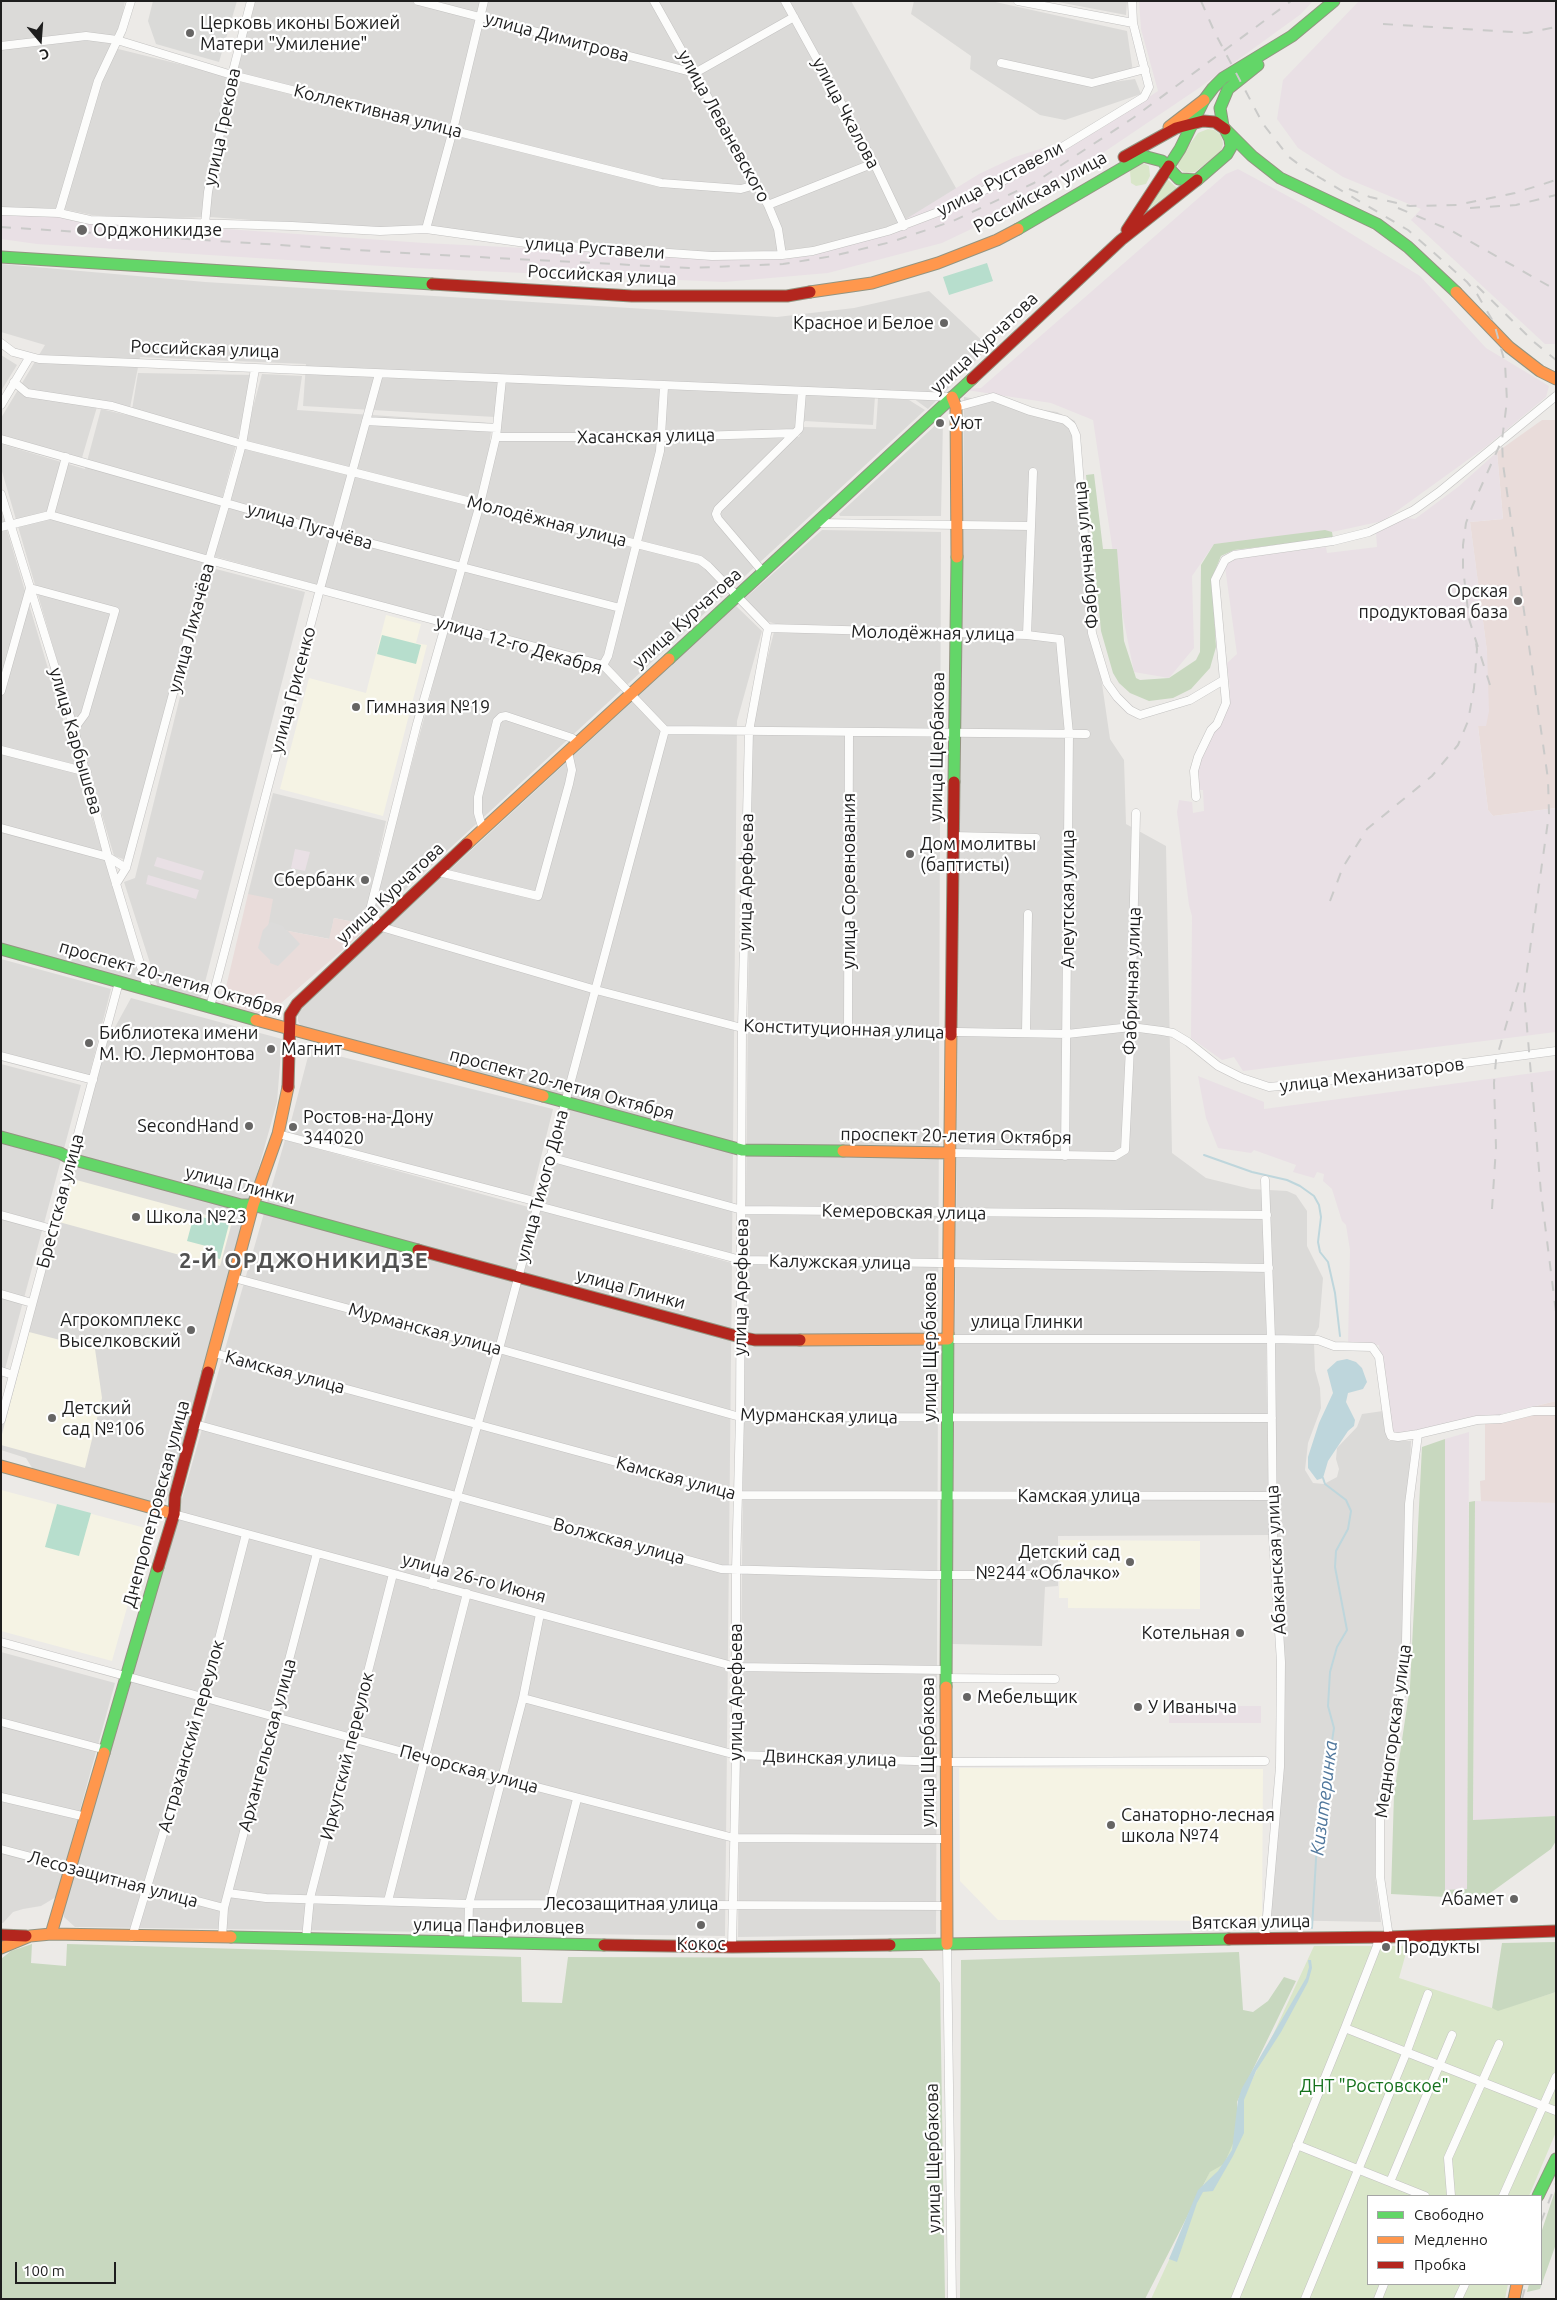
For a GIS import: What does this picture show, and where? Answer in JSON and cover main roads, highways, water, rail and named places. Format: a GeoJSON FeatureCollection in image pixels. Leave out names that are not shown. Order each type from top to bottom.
{"type":"FeatureCollection","features":[{"type":"Feature","properties":{"kind":"water"},"geometry":{"type":"Polygon","coordinates":[[[1347,1359],[1356,1362],[1362,1368],[1367,1382],[1363,1389],[1348,1393],[1346,1402],[1355,1420],[1354,1426],[1348,1431],[1328,1461],[1323,1478],[1317,1480],[1308,1468],[1308,1457],[1319,1423],[1333,1393],[1327,1370],[1337,1361],[1347,1359]]]}},
{"type":"Feature","properties":{"kind":"water"},"geometry":{"type":"Polygon","coordinates":[[[1308,1960],[1311,1960],[1312,1968],[1308,1982],[1281,2032],[1256,2071],[1244,2100],[1244,2133],[1213,2191],[1203,2192],[1197,2203],[1177,2262],[1169,2259],[1198,2190],[1218,2171],[1232,2150],[1238,2100],[1242,2088],[1306,1978],[1309,1967],[1308,1960]]]}},
{"type":"Feature","properties":{"kind":"waterway","name":"Кизитеринка"},"geometry":{"type":"LineString","coordinates":[[1204,1155],[1252,1172],[1287,1180],[1314,1196],[1319,1205],[1321,1217],[1318,1242],[1320,1252],[1328,1262],[1335,1293],[1340,1336]]}},
{"type":"Feature","properties":{"kind":"waterway","name":"Кизитеринка"},"geometry":{"type":"LineString","coordinates":[[1312,1928],[1317,1842],[1334,1728],[1328,1706],[1330,1672],[1337,1647],[1347,1630],[1335,1567],[1336,1551],[1348,1529],[1351,1511],[1346,1500],[1325,1484],[1323,1478]]}},
{"type":"Feature","properties":{"kind":"railway"},"geometry":{"type":"LineString","coordinates":[[1201,1],[1215,33],[1263,124],[1289,157],[1323,179]]}},
{"type":"Feature","properties":{"kind":"railway"},"geometry":{"type":"LineString","coordinates":[[1,227],[420,254],[690,268],[783,264],[833,256],[891,242],[953,221],[1034,183],[1133,118],[1291,1]]}},
{"type":"Feature","properties":{"kind":"railway"},"geometry":{"type":"LineString","coordinates":[[1383,24],[1527,33],[1556,27]]}},
{"type":"Feature","properties":{"kind":"railway"},"geometry":{"type":"LineString","coordinates":[[1317,176],[1408,230],[1467,282],[1477,294],[1494,323],[1505,363],[1507,401],[1502,440],[1503,464],[1548,779],[1549,814],[1524,992],[1541,1193],[1556,1312]]}},
{"type":"Feature","properties":{"kind":"railway"},"geometry":{"type":"LineString","coordinates":[[1349,189],[1370,197],[1410,206],[1457,205],[1515,193],[1556,180]]}},
{"type":"Feature","properties":{"kind":"railway"},"geometry":{"type":"LineString","coordinates":[[1470,208],[1516,205],[1556,195]]}},
{"type":"Feature","properties":{"kind":"railway"},"geometry":{"type":"LineString","coordinates":[[1398,208],[1450,230],[1556,290]]}},
{"type":"Feature","properties":{"kind":"railway"},"geometry":{"type":"LineString","coordinates":[[1477,286],[1534,342],[1556,360]]}},
{"type":"Feature","properties":{"kind":"railway"},"geometry":{"type":"LineString","coordinates":[[1490,685],[1469,619],[1463,568],[1463,545],[1466,523],[1501,442]]}},
{"type":"Feature","properties":{"kind":"railway"},"geometry":{"type":"LineString","coordinates":[[1330,901],[1343,867],[1367,829],[1432,776],[1458,745],[1468,721],[1474,688],[1477,649],[1475,637]]}},
{"type":"Feature","properties":{"kind":"railway"},"geometry":{"type":"LineString","coordinates":[[1492,1209],[1496,1147],[1494,1083],[1496,1060],[1521,974]]}},
{"type":"Feature","properties":{"kind":"railway"},"geometry":{"type":"LineString","coordinates":[[1542,2219],[1556,2183]]}},
{"type":"Feature","properties":{"kind":"railway"},"geometry":{"type":"LineString","coordinates":[[1522,2299],[1526,2285]]}},
{"type":"Feature","properties":{"kind":"place","name":"Церковь иконы Божией Матери \"Умиление\""},"geometry":{"type":"Point","coordinates":[190,33]}},
{"type":"Feature","properties":{"kind":"place","name":"Орджоникидзе"},"geometry":{"type":"Point","coordinates":[82,230]}},
{"type":"Feature","properties":{"kind":"place","name":"Красное и Белое"},"geometry":{"type":"Point","coordinates":[944,323]}},
{"type":"Feature","properties":{"kind":"place","name":"Уют"},"geometry":{"type":"Point","coordinates":[940,423]}},
{"type":"Feature","properties":{"kind":"place","name":"Орская продуктовая база"},"geometry":{"type":"Point","coordinates":[1518,601]}},
{"type":"Feature","properties":{"kind":"place","name":"Гимназия №19"},"geometry":{"type":"Point","coordinates":[356,707]}},
{"type":"Feature","properties":{"kind":"place","name":"Дом молитвы (баптисты)"},"geometry":{"type":"Point","coordinates":[910,854]}},
{"type":"Feature","properties":{"kind":"place","name":"Сбербанк"},"geometry":{"type":"Point","coordinates":[365,880]}},
{"type":"Feature","properties":{"kind":"place","name":"Библиотека имени М. Ю. Лермонтова"},"geometry":{"type":"Point","coordinates":[89,1043]}},
{"type":"Feature","properties":{"kind":"place","name":"Магнит"},"geometry":{"type":"Point","coordinates":[271,1049]}},
{"type":"Feature","properties":{"kind":"place","name":"SecondHand"},"geometry":{"type":"Point","coordinates":[249,1126]}},
{"type":"Feature","properties":{"kind":"place","name":"Ростов-на-Дону 344020"},"geometry":{"type":"Point","coordinates":[293,1127]}},
{"type":"Feature","properties":{"kind":"place","name":"Школа №23"},"geometry":{"type":"Point","coordinates":[136,1217]}},
{"type":"Feature","properties":{"kind":"place","name":"Агрокомплекс Выселковский"},"geometry":{"type":"Point","coordinates":[191,1330]}},
{"type":"Feature","properties":{"kind":"place","name":"Детский сад №106"},"geometry":{"type":"Point","coordinates":[52,1418]}},
{"type":"Feature","properties":{"kind":"place","name":"Детский сад №244 «Облачко»"},"geometry":{"type":"Point","coordinates":[1130,1562]}},
{"type":"Feature","properties":{"kind":"place","name":"Котельная"},"geometry":{"type":"Point","coordinates":[1240,1633]}},
{"type":"Feature","properties":{"kind":"place","name":"Мебельщик"},"geometry":{"type":"Point","coordinates":[967,1697]}},
{"type":"Feature","properties":{"kind":"place","name":"У Иваныча"},"geometry":{"type":"Point","coordinates":[1138,1707]}},
{"type":"Feature","properties":{"kind":"place","name":"Санаторно-лесная школа №74"},"geometry":{"type":"Point","coordinates":[1111,1825]}},
{"type":"Feature","properties":{"kind":"place","name":"Абамет"},"geometry":{"type":"Point","coordinates":[1514,1899]}},
{"type":"Feature","properties":{"kind":"place","name":"Кокос"},"geometry":{"type":"Point","coordinates":[701,1925]}},
{"type":"Feature","properties":{"kind":"place","name":"Продукты"},"geometry":{"type":"Point","coordinates":[1386,1947]}},
{"type":"Feature","properties":{"kind":"district","name":"2-Й ОРДЖОНИКИДЗЕ"},"geometry":{"type":"Point","coordinates":[304,1261]}},
{"type":"Feature","properties":{"kind":"park label","name":"ДНТ \"Ростовское\""},"geometry":{"type":"Point","coordinates":[1374,2086]}}]}
